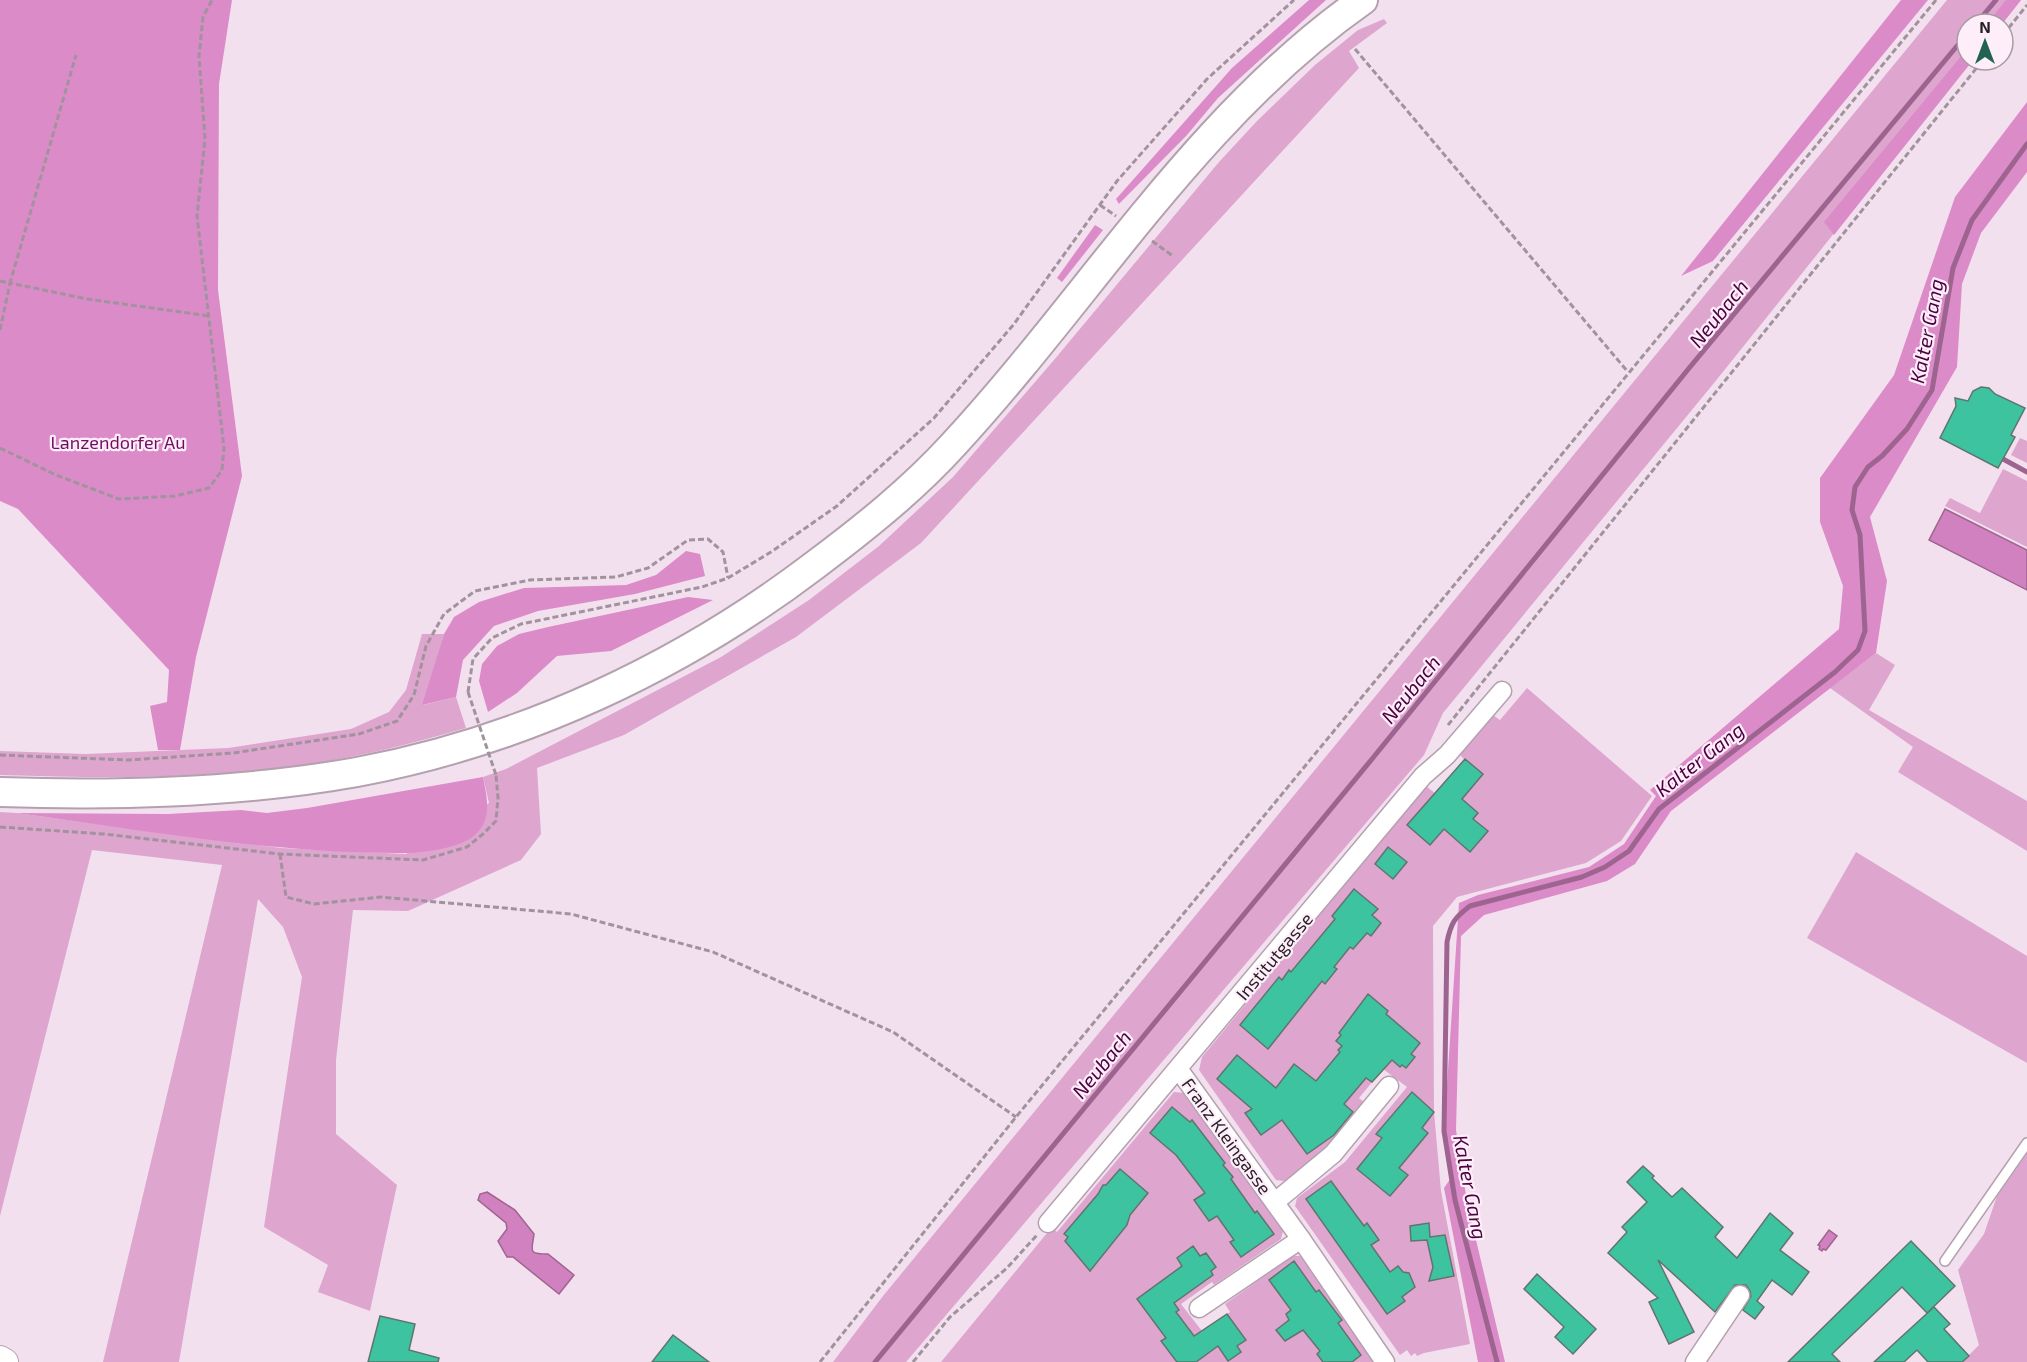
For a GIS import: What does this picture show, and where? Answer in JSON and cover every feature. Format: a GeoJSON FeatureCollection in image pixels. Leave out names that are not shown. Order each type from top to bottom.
{"type":"FeatureCollection","features":[{"type":"Feature","properties":{"kind":"main road"},"geometry":{"type":"LineString","coordinates":[[0,792],[175,792],[279,783],[358,772],[436,753],[511,730],[588,701],[689,649],[775,596],[860,531],[951,448],[1048,335],[1214,132],[1289,58],[1363,0]]}},
{"type":"Feature","properties":{"kind":"street","name":"Institutgasse"},"geometry":{"type":"LineString","coordinates":[[1048,1223],[1424,776],[1447,755],[1502,691]]}},
{"type":"Feature","properties":{"kind":"street","name":"Franz Kleingasse"},"geometry":{"type":"LineString","coordinates":[[1179,1070],[1275,1202],[1385,1362]]}},
{"type":"Feature","properties":{"kind":"street","name":"Franz Kleingasse"},"geometry":{"type":"LineString","coordinates":[[1275,1202],[1333,1154],[1389,1086]]}},
{"type":"Feature","properties":{"kind":"street"},"geometry":{"type":"LineString","coordinates":[[1199,1308],[1301,1239]]}},
{"type":"Feature","properties":{"kind":"street"},"geometry":{"type":"LineString","coordinates":[[1695,1362],[1740,1295]]}},
{"type":"Feature","properties":{"kind":"street"},"geometry":{"type":"LineString","coordinates":[[0,1359],[5,1362]]}},
{"type":"Feature","properties":{"kind":"lane"},"geometry":{"type":"LineString","coordinates":[[1945,1261],[2027,1143]]}},
{"type":"Feature","properties":{"kind":"path"},"geometry":{"type":"LineString","coordinates":[[0,448],[56,475],[119,499],[175,496],[209,488],[222,470],[224,448],[197,216],[205,139],[200,56],[203,17],[212,0]]}},
{"type":"Feature","properties":{"kind":"path"},"geometry":{"type":"LineString","coordinates":[[0,826],[104,834],[280,854],[423,860],[467,847],[495,821],[498,798],[496,775],[468,692],[473,659],[492,638],[521,624],[702,587],[728,578],[771,552],[837,506],[934,418],[1014,324],[1117,181],[1207,79],[1294,0]]}},
{"type":"Feature","properties":{"kind":"path"},"geometry":{"type":"LineString","coordinates":[[820,1362],[1016,1116],[1936,0]]}},
{"type":"Feature","properties":{"kind":"path"},"geometry":{"type":"LineString","coordinates":[[2015,20],[2027,5]]}},
{"type":"Feature","properties":{"kind":"path"},"geometry":{"type":"LineString","coordinates":[[1355,49],[1628,372]]}},
{"type":"Feature","properties":{"kind":"path"},"geometry":{"type":"LineString","coordinates":[[0,330],[10,283],[76,55]]}},
{"type":"Feature","properties":{"kind":"path"},"geometry":{"type":"LineString","coordinates":[[1447,729],[1451,719],[1973,72]]}},
{"type":"Feature","properties":{"kind":"path"},"geometry":{"type":"LineString","coordinates":[[1101,205],[1119,218]]}},
{"type":"Feature","properties":{"kind":"path"},"geometry":{"type":"LineString","coordinates":[[1152,241],[1173,256]]}},
{"type":"Feature","properties":{"kind":"path"},"geometry":{"type":"LineString","coordinates":[[0,281],[87,298],[210,316]]}},
{"type":"Feature","properties":{"kind":"path"},"geometry":{"type":"LineString","coordinates":[[0,755],[129,760],[233,753],[359,734],[397,721],[414,695],[426,646],[444,614],[475,591],[530,580],[616,577],[648,568],[688,540],[708,539],[723,552],[728,578]]}},
{"type":"Feature","properties":{"kind":"path"},"geometry":{"type":"LineString","coordinates":[[280,854],[286,897],[305,902],[314,904],[381,897],[571,914],[712,952],[893,1032],[1016,1116]]}},
{"type":"Feature","properties":{"kind":"path"},"geometry":{"type":"LineString","coordinates":[[913,1362],[950,1317],[1007,1268],[1048,1223]]}},
{"type":"Feature","properties":{"kind":"shaded area"},"geometry":{"type":"Polygon","coordinates":[[[1947,0],[2021,0],[2012,12],[1955,12],[1955,72],[1963,72],[1714,383],[1443,713],[1424,755],[906,1362],[833,1362],[883,1296],[1947,0]]]}},
{"type":"Feature","properties":{"kind":"shaded area"},"geometry":{"type":"Polygon","coordinates":[[[1384,19],[1387,23],[1349,51],[1359,68],[921,543],[796,637],[624,735],[537,768],[541,834],[521,860],[408,911],[353,910],[336,1060],[336,1134],[397,1185],[370,1311],[318,1292],[328,1265],[264,1227],[302,977],[283,927],[258,899],[179,1362],[103,1362],[222,865],[92,850],[0,1216],[0,812],[281,848],[406,854],[489,803],[483,777],[506,769],[721,657],[809,600],[879,546],[953,477],[1219,162],[1257,121],[1315,65],[1358,30],[1384,19]]]}},
{"type":"Feature","properties":{"kind":"shaded area"},"geometry":{"type":"Polygon","coordinates":[[[2020,438],[2027,441],[2027,463],[2011,455],[2020,438]]]}},
{"type":"Feature","properties":{"kind":"shaded area"},"geometry":{"type":"Polygon","coordinates":[[[2003,469],[2027,481],[2027,547],[1945,506],[1950,498],[1980,513],[2003,469]]]}},
{"type":"Feature","properties":{"kind":"shaded area"},"geometry":{"type":"Polygon","coordinates":[[[1945,509],[2027,550],[2027,590],[1929,540],[1945,509]]]}},
{"type":"Feature","properties":{"kind":"shaded area"},"geometry":{"type":"Polygon","coordinates":[[[422,634],[444,634],[423,705],[456,697],[466,728],[408,744],[330,761],[233,773],[155,777],[0,775],[0,751],[86,754],[228,748],[351,729],[389,712],[406,690],[422,634]]]}},
{"type":"Feature","properties":{"kind":"shaded area"},"geometry":{"type":"Polygon","coordinates":[[[1876,653],[1895,665],[1869,710],[2027,801],[2027,851],[1898,772],[1913,747],[1830,688],[1876,653]]]}},
{"type":"Feature","properties":{"kind":"shaded area"},"geometry":{"type":"Polygon","coordinates":[[[1527,688],[1652,796],[1621,841],[1586,863],[1457,897],[1433,926],[1434,1112],[1441,1191],[1470,1344],[1417,1356],[1415,1353],[1411,1356],[1407,1350],[1400,1355],[1295,1206],[1297,1198],[1345,1162],[1407,1087],[1383,1069],[1359,1098],[1366,1104],[1328,1150],[1284,1181],[1276,1180],[1199,1070],[1202,1057],[1426,786],[1436,794],[1464,759],[1457,752],[1490,713],[1500,720],[1527,688]]]}},
{"type":"Feature","properties":{"kind":"shaded area"},"geometry":{"type":"Polygon","coordinates":[[[1856,852],[2027,956],[2027,1063],[1807,938],[1856,852]]]}},
{"type":"Feature","properties":{"kind":"shaded area"},"geometry":{"type":"Polygon","coordinates":[[[1174,1092],[1183,1093],[1283,1231],[1281,1239],[1214,1285],[1212,1282],[1181,1304],[1202,1331],[1230,1312],[1225,1304],[1293,1256],[1300,1256],[1375,1362],[941,1362],[1052,1227],[1057,1232],[1174,1092]]]}},
{"type":"Feature","properties":{"kind":"shaded area"},"geometry":{"type":"Polygon","coordinates":[[[2027,1153],[2027,1362],[1962,1362],[1979,1345],[1958,1270],[1984,1234],[1997,1196],[2027,1153]]]}},
{"type":"Feature","properties":{"kind":"shaded area"},"geometry":{"type":"Polygon","coordinates":[[[487,1192],[515,1210],[534,1234],[532,1250],[534,1252],[548,1254],[574,1275],[559,1294],[513,1257],[507,1257],[498,1241],[507,1229],[506,1223],[478,1200],[480,1194],[487,1192]]]}},
{"type":"Feature","properties":{"kind":"shaded area"},"geometry":{"type":"Polygon","coordinates":[[[1829,1230],[1837,1236],[1826,1250],[1822,1251],[1818,1245],[1829,1230]]]}},
{"type":"Feature","properties":{"kind":"green space","name":"Lanzendorfer Au"},"geometry":{"type":"Polygon","coordinates":[[[0,0],[232,0],[219,84],[218,290],[242,476],[196,657],[180,750],[158,750],[150,706],[167,702],[169,670],[18,509],[0,501],[0,0]]]}},
{"type":"Feature","properties":{"kind":"green space"},"geometry":{"type":"Polygon","coordinates":[[[1309,0],[1326,0],[1218,98],[1187,135],[1119,204],[1116,199],[1232,68],[1309,0]]]}},
{"type":"Feature","properties":{"kind":"green space"},"geometry":{"type":"Polygon","coordinates":[[[1901,0],[1928,0],[1713,261],[1681,276],[1901,0]]]}},
{"type":"Feature","properties":{"kind":"green space"},"geometry":{"type":"Polygon","coordinates":[[[2006,0],[2021,0],[2012,12],[1996,12],[2006,0]]]}},
{"type":"Feature","properties":{"kind":"green space"},"geometry":{"type":"Polygon","coordinates":[[[1955,64],[1955,72],[1963,72],[1834,235],[1824,222],[1955,64]]]}},
{"type":"Feature","properties":{"kind":"green space"},"geometry":{"type":"Polygon","coordinates":[[[2027,102],[2027,172],[1981,233],[1962,284],[1957,367],[1870,517],[1887,581],[1876,653],[1671,811],[1635,864],[1607,881],[1484,915],[1461,936],[1456,1130],[1467,1202],[1505,1362],[1478,1362],[1444,1188],[1451,1178],[1444,1131],[1459,903],[1478,895],[1589,867],[1624,844],[1656,796],[1650,790],[1839,629],[1843,586],[1820,522],[1820,478],[1894,375],[1955,197],[2027,102]]]}},
{"type":"Feature","properties":{"kind":"green space"},"geometry":{"type":"Polygon","coordinates":[[[1095,225],[1103,230],[1062,282],[1057,278],[1095,225]]]}},
{"type":"Feature","properties":{"kind":"green space"},"geometry":{"type":"Polygon","coordinates":[[[686,551],[700,554],[705,576],[635,594],[538,611],[494,626],[463,660],[456,697],[422,705],[444,634],[454,617],[479,602],[524,588],[626,585],[656,575],[686,551]]]}},
{"type":"Feature","properties":{"kind":"green space"},"geometry":{"type":"Polygon","coordinates":[[[688,597],[713,600],[611,651],[557,656],[517,693],[488,712],[479,681],[482,664],[497,646],[519,634],[688,597]]]}},
{"type":"Feature","properties":{"kind":"green space"},"geometry":{"type":"Polygon","coordinates":[[[483,777],[487,800],[486,815],[484,823],[474,836],[450,847],[412,853],[307,850],[16,813],[168,814],[241,810],[267,813],[483,777]]]}},
{"type":"Feature","properties":{"kind":"building"},"geometry":{"type":"Polygon","coordinates":[[[1981,387],[1989,388],[1995,394],[2025,408],[2011,435],[2015,437],[1998,468],[1940,438],[1956,406],[1955,398],[1968,401],[1973,391],[1981,387]]]}},
{"type":"Feature","properties":{"kind":"building"},"geometry":{"type":"Polygon","coordinates":[[[1465,759],[1483,774],[1462,799],[1478,813],[1473,819],[1488,831],[1470,852],[1444,829],[1430,845],[1407,825],[1465,759]]]}},
{"type":"Feature","properties":{"kind":"building"},"geometry":{"type":"Polygon","coordinates":[[[1388,847],[1407,862],[1393,879],[1375,864],[1388,847]]]}},
{"type":"Feature","properties":{"kind":"building"},"geometry":{"type":"Polygon","coordinates":[[[1354,889],[1378,909],[1372,915],[1381,923],[1371,936],[1367,933],[1353,949],[1350,947],[1334,967],[1337,969],[1325,984],[1322,981],[1268,1049],[1240,1025],[1279,977],[1282,980],[1289,970],[1291,972],[1335,919],[1332,916],[1354,889]]]}},
{"type":"Feature","properties":{"kind":"building"},"geometry":{"type":"Polygon","coordinates":[[[1368,994],[1388,1011],[1386,1014],[1420,1043],[1411,1054],[1415,1057],[1406,1068],[1402,1065],[1400,1067],[1392,1060],[1372,1082],[1366,1078],[1344,1104],[1353,1112],[1334,1135],[1307,1154],[1282,1120],[1261,1135],[1245,1113],[1252,1109],[1217,1079],[1237,1055],[1276,1088],[1294,1064],[1316,1081],[1340,1052],[1338,1050],[1342,1046],[1336,1041],[1341,1035],[1339,1033],[1368,994]]]}},
{"type":"Feature","properties":{"kind":"building"},"geometry":{"type":"Polygon","coordinates":[[[1412,1092],[1434,1112],[1422,1128],[1428,1133],[1399,1168],[1408,1175],[1390,1196],[1357,1169],[1382,1138],[1376,1134],[1412,1092]]]}},
{"type":"Feature","properties":{"kind":"building"},"geometry":{"type":"Polygon","coordinates":[[[1172,1107],[1190,1122],[1192,1120],[1225,1163],[1223,1165],[1233,1177],[1231,1179],[1255,1213],[1257,1211],[1274,1234],[1241,1257],[1230,1242],[1234,1240],[1217,1216],[1209,1221],[1194,1200],[1205,1193],[1176,1155],[1150,1133],[1172,1107]]]}},
{"type":"Feature","properties":{"kind":"building"},"geometry":{"type":"Polygon","coordinates":[[[1643,1166],[1672,1197],[1682,1188],[1723,1227],[1715,1237],[1737,1258],[1770,1213],[1793,1233],[1780,1250],[1809,1272],[1792,1295],[1772,1280],[1757,1301],[1764,1307],[1755,1319],[1743,1310],[1751,1296],[1750,1291],[1746,1285],[1735,1285],[1715,1312],[1658,1260],[1694,1332],[1669,1344],[1649,1302],[1658,1298],[1608,1253],[1627,1232],[1622,1227],[1647,1202],[1627,1182],[1643,1166]]]}},
{"type":"Feature","properties":{"kind":"building"},"geometry":{"type":"Polygon","coordinates":[[[1120,1169],[1148,1193],[1130,1215],[1127,1225],[1090,1271],[1065,1241],[1068,1237],[1064,1234],[1103,1185],[1106,1185],[1120,1169]]]}},
{"type":"Feature","properties":{"kind":"building"},"geometry":{"type":"Polygon","coordinates":[[[1331,1181],[1364,1226],[1367,1223],[1379,1240],[1371,1245],[1390,1272],[1398,1266],[1403,1272],[1409,1273],[1415,1287],[1402,1297],[1405,1301],[1387,1314],[1306,1199],[1331,1181]]]}},
{"type":"Feature","properties":{"kind":"building"},"geometry":{"type":"Polygon","coordinates":[[[1429,1223],[1430,1237],[1445,1235],[1454,1276],[1429,1281],[1433,1267],[1427,1240],[1411,1241],[1410,1226],[1429,1223]]]}},
{"type":"Feature","properties":{"kind":"building"},"geometry":{"type":"Polygon","coordinates":[[[1911,1241],[1955,1286],[1927,1313],[1902,1287],[1832,1354],[1840,1362],[1788,1362],[1911,1241]]]}},
{"type":"Feature","properties":{"kind":"building"},"geometry":{"type":"Polygon","coordinates":[[[1193,1246],[1200,1256],[1206,1253],[1216,1267],[1211,1271],[1213,1275],[1174,1303],[1179,1310],[1176,1312],[1194,1336],[1227,1314],[1246,1340],[1237,1346],[1241,1352],[1228,1361],[1218,1346],[1196,1362],[1177,1362],[1161,1341],[1166,1338],[1137,1299],[1182,1266],[1177,1258],[1193,1246]]]}},
{"type":"Feature","properties":{"kind":"building"},"geometry":{"type":"Polygon","coordinates":[[[1294,1261],[1316,1292],[1319,1290],[1342,1320],[1338,1323],[1361,1355],[1352,1362],[1323,1362],[1317,1354],[1320,1351],[1303,1330],[1285,1341],[1276,1330],[1289,1320],[1286,1314],[1291,1310],[1269,1280],[1294,1261]]]}},
{"type":"Feature","properties":{"kind":"building"},"geometry":{"type":"Polygon","coordinates":[[[1537,1274],[1596,1329],[1573,1354],[1555,1337],[1564,1327],[1524,1289],[1537,1274]]]}},
{"type":"Feature","properties":{"kind":"building"},"geometry":{"type":"Polygon","coordinates":[[[1934,1307],[1950,1324],[1944,1329],[1969,1356],[1962,1362],[1928,1362],[1917,1350],[1904,1362],[1874,1362],[1934,1307]]]}},
{"type":"Feature","properties":{"kind":"building"},"geometry":{"type":"Polygon","coordinates":[[[380,1316],[415,1324],[409,1350],[439,1358],[438,1362],[368,1362],[380,1316]]]}},
{"type":"Feature","properties":{"kind":"building"},"geometry":{"type":"Polygon","coordinates":[[[673,1335],[709,1362],[652,1362],[673,1335]]]}},
{"type":"Feature","properties":{"kind":"waterway","name":"Neubach"},"geometry":{"type":"LineString","coordinates":[[1986,12],[1996,0]]}},
{"type":"Feature","properties":{"kind":"waterway","name":"Neubach"},"geometry":{"type":"LineString","coordinates":[[875,1362],[1372,759],[1690,367],[1955,48]]}},
{"type":"Feature","properties":{"kind":"waterway","name":"Kalter Gang"},"geometry":{"type":"LineString","coordinates":[[1497,1362],[1455,1200],[1444,1131],[1447,942],[1452,925],[1470,906],[1582,877],[1605,867],[1629,851],[1659,809],[1835,672],[1858,650],[1865,631],[1860,535],[1852,510],[1855,487],[1868,467],[1882,456],[1907,429],[1932,390],[1953,268],[1972,220],[2027,144]]}},
{"type":"Feature","properties":{"kind":"waterway"},"geometry":{"type":"LineString","coordinates":[[2003,459],[2027,472]]}}]}
